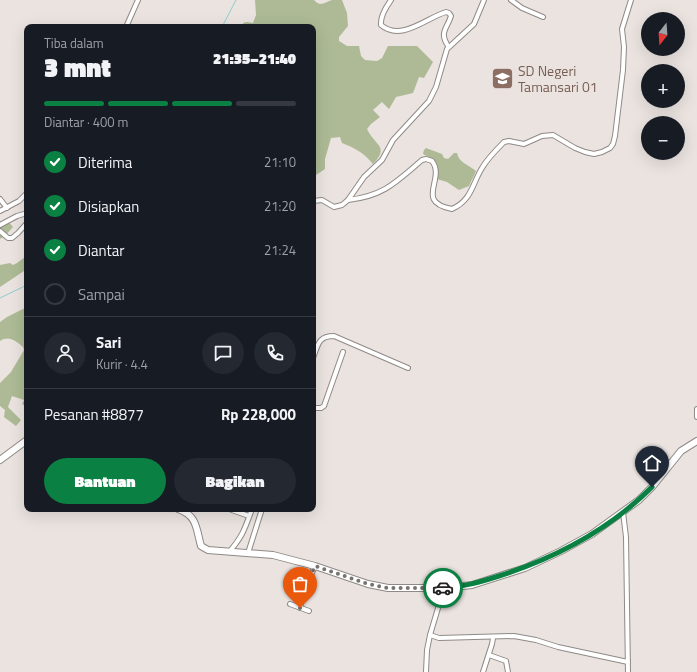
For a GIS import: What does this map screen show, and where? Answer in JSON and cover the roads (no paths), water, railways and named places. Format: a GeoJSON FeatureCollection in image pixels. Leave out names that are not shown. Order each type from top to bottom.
{"type":"FeatureCollection","features":[{"type":"Feature","properties":{"kind":"main road"},"geometry":{"type":"LineString","coordinates":[[185,512],[192,518],[198,529],[201,544],[208,550],[272,555],[315,566],[368,584],[388,588],[444,588],[472,585],[525,568],[562,551],[592,534],[638,500],[652,487],[681,451],[697,441]]}},
{"type":"Feature","properties":{"kind":"main road"},"geometry":{"type":"LineString","coordinates":[[0,460],[24,442]]}},
{"type":"Feature","properties":{"kind":"street"},"geometry":{"type":"LineString","coordinates":[[127,24],[138,0]]}},
{"type":"Feature","properties":{"kind":"street"},"geometry":{"type":"LineString","coordinates":[[391,0],[384,10],[380,22],[384,28],[392,32],[411,28],[436,15],[446,12],[449,13],[449,22],[443,30],[448,46]]}},
{"type":"Feature","properties":{"kind":"street"},"geometry":{"type":"LineString","coordinates":[[316,201],[322,200],[334,207],[342,205],[348,200],[364,177],[382,160],[393,140],[429,101],[436,87],[448,46],[474,24],[484,0]]}},
{"type":"Feature","properties":{"kind":"street"},"geometry":{"type":"LineString","coordinates":[[511,0],[522,8],[543,17]]}},
{"type":"Feature","properties":{"kind":"street"},"geometry":{"type":"LineString","coordinates":[[348,200],[363,198],[387,189],[426,158],[432,161],[435,168],[433,195],[435,203],[452,209],[463,202],[470,193],[482,168],[504,142],[509,141],[524,144],[542,136],[551,135],[588,153],[598,154],[610,148],[613,144],[615,136],[623,70],[624,47],[622,29],[631,0]]}},
{"type":"Feature","properties":{"kind":"street"},"geometry":{"type":"LineString","coordinates":[[0,211],[19,201],[24,196]]}},
{"type":"Feature","properties":{"kind":"street"},"geometry":{"type":"LineString","coordinates":[[0,199],[7,208]]}},
{"type":"Feature","properties":{"kind":"street"},"geometry":{"type":"LineString","coordinates":[[0,225],[24,214]]}},
{"type":"Feature","properties":{"kind":"street"},"geometry":{"type":"LineString","coordinates":[[0,231],[8,238],[12,238],[18,234],[24,226]]}},
{"type":"Feature","properties":{"kind":"street"},"geometry":{"type":"LineString","coordinates":[[316,351],[321,339],[324,336],[334,336],[408,368]]}},
{"type":"Feature","properties":{"kind":"street"},"geometry":{"type":"LineString","coordinates":[[316,408],[321,408],[324,406],[343,352]]}},
{"type":"Feature","properties":{"kind":"street"},"geometry":{"type":"LineString","coordinates":[[697,409],[697,417]]}},
{"type":"Feature","properties":{"kind":"street"},"geometry":{"type":"LineString","coordinates":[[238,512],[249,516]]}},
{"type":"Feature","properties":{"kind":"street"},"geometry":{"type":"LineString","coordinates":[[229,552],[240,540],[251,512]]}},
{"type":"Feature","properties":{"kind":"street"},"geometry":{"type":"LineString","coordinates":[[248,553],[261,512]]}},
{"type":"Feature","properties":{"kind":"street"},"geometry":{"type":"LineString","coordinates":[[623,512],[626,537],[628,672]]}},
{"type":"Feature","properties":{"kind":"street"},"geometry":{"type":"LineString","coordinates":[[300,608],[302,599],[300,590],[301,584],[311,575],[315,566]]}},
{"type":"Feature","properties":{"kind":"street"},"geometry":{"type":"LineString","coordinates":[[426,672],[427,650],[430,635],[444,588]]}},
{"type":"Feature","properties":{"kind":"street"},"geometry":{"type":"LineString","coordinates":[[290,604],[309,611]]}},
{"type":"Feature","properties":{"kind":"street"},"geometry":{"type":"LineString","coordinates":[[430,635],[438,638],[493,638],[514,636],[628,662]]}},
{"type":"Feature","properties":{"kind":"street"},"geometry":{"type":"LineString","coordinates":[[483,672],[493,638]]}},
{"type":"Feature","properties":{"kind":"street"},"geometry":{"type":"LineString","coordinates":[[489,655],[506,661],[508,672]]}},
{"type":"Feature","properties":{"kind":"waterway"},"geometry":{"type":"LineString","coordinates":[[224,24],[236,0]]}},
{"type":"Feature","properties":{"kind":"waterway"},"geometry":{"type":"LineString","coordinates":[[0,298],[24,286]]}},
{"type":"Feature","properties":{"kind":"place","name":"SD Negeri Tamansari 01"},"geometry":{"type":"Point","coordinates":[503,78]}}]}
